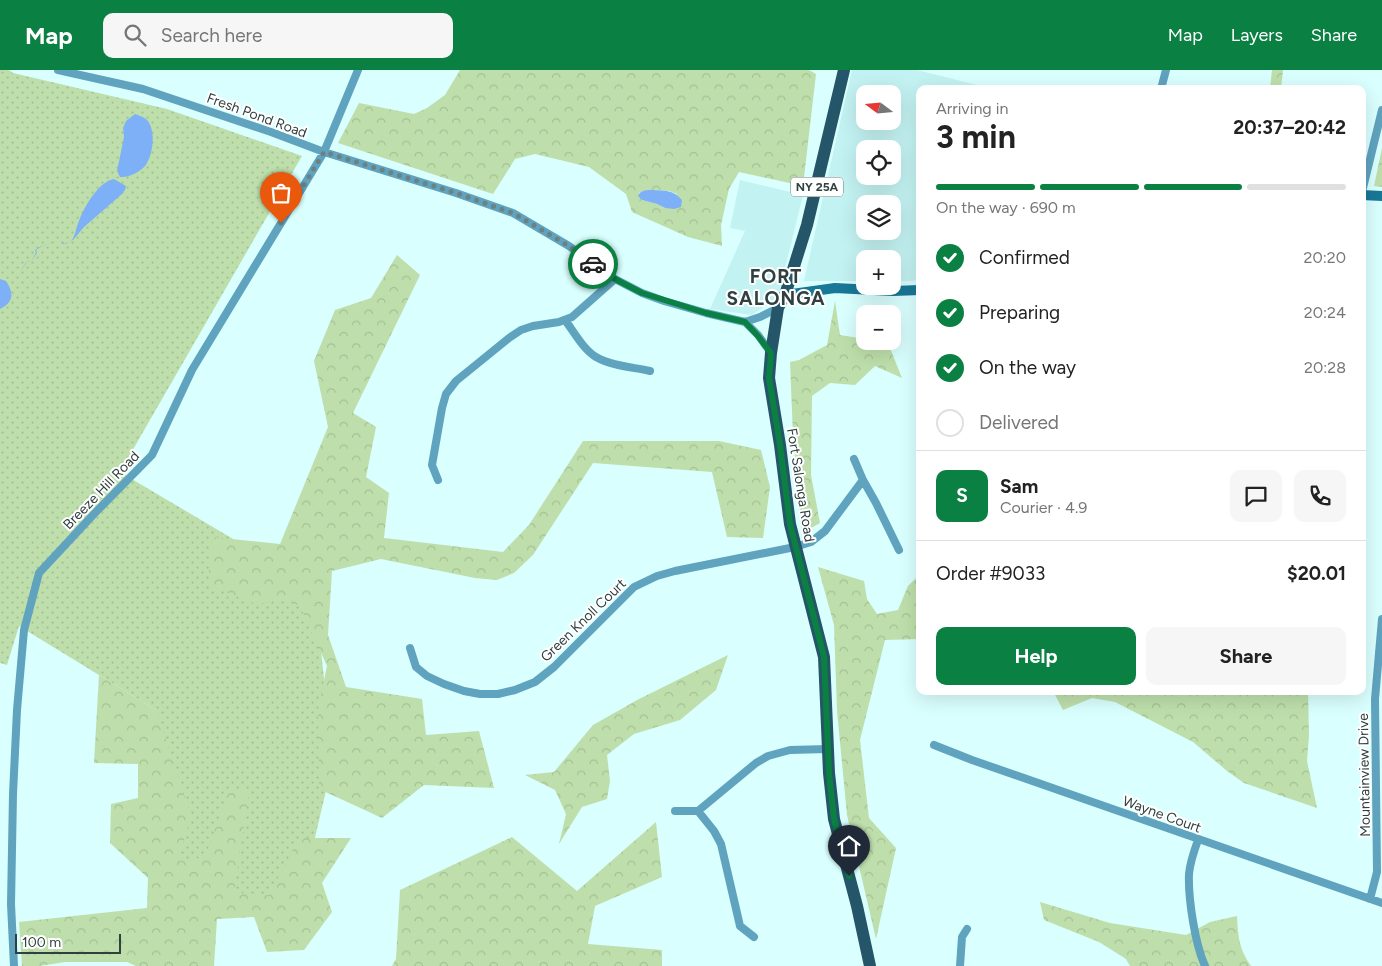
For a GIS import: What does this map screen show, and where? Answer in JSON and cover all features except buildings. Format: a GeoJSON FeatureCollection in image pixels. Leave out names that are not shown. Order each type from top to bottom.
{"type":"FeatureCollection","features":[{"type":"Feature","properties":{"kind":"main road","name":"Fort Salonga Road"},"geometry":{"type":"LineString","coordinates":[[844,70],[807,225],[785,295],[778,308],[769,378],[790,524],[824,657],[828,749],[834,819],[857,906],[870,966]]}},
{"type":"Feature","properties":{"kind":"main road"},"geometry":{"type":"LineString","coordinates":[[1366,194],[1382,196]]}},
{"type":"Feature","properties":{"kind":"main road"},"geometry":{"type":"LineString","coordinates":[[785,295],[834,288],[893,292],[916,290]]}},
{"type":"Feature","properties":{"kind":"street","name":"Fresh Pond Road"},"geometry":{"type":"LineString","coordinates":[[58,70],[144,89],[263,129],[324,152],[456,193],[513,213],[569,246],[615,279],[642,293],[706,313],[745,322]]}},
{"type":"Feature","properties":{"kind":"street","name":"Breeze Hill Road"},"geometry":{"type":"LineString","coordinates":[[14,966],[11,904],[17,710],[24,630],[39,573],[152,454],[192,370],[324,152],[358,70]]}},
{"type":"Feature","properties":{"kind":"street"},"geometry":{"type":"LineString","coordinates":[[1162,85],[1166,70]]}},
{"type":"Feature","properties":{"kind":"street"},"geometry":{"type":"LineString","coordinates":[[1366,176],[1382,110]]}},
{"type":"Feature","properties":{"kind":"street"},"geometry":{"type":"LineString","coordinates":[[438,480],[432,465],[442,408],[446,394],[451,387],[521,330],[559,322],[572,317],[615,279]]}},
{"type":"Feature","properties":{"kind":"street"},"geometry":{"type":"LineString","coordinates":[[771,353],[745,322],[778,308]]}},
{"type":"Feature","properties":{"kind":"street"},"geometry":{"type":"LineString","coordinates":[[566,320],[585,347],[595,356],[613,364],[650,371]]}},
{"type":"Feature","properties":{"kind":"street"},"geometry":{"type":"LineString","coordinates":[[854,459],[899,550]]}},
{"type":"Feature","properties":{"kind":"street","name":"Green Knoll Court"},"geometry":{"type":"LineString","coordinates":[[410,648],[416,666],[427,676],[444,684],[480,694],[498,694],[515,690],[535,682],[554,667],[631,589],[657,576],[675,571],[795,547],[811,542],[825,530],[863,480]]}},
{"type":"Feature","properties":{"kind":"street","name":"Mountainview Drive"},"geometry":{"type":"LineString","coordinates":[[1370,899],[1377,872],[1376,699],[1382,619]]}},
{"type":"Feature","properties":{"kind":"street","name":"Wayne Court"},"geometry":{"type":"LineString","coordinates":[[934,745],[1382,904]]}},
{"type":"Feature","properties":{"kind":"street"},"geometry":{"type":"LineString","coordinates":[[675,811],[698,811],[756,763],[768,756],[790,750],[828,749]]}},
{"type":"Feature","properties":{"kind":"street"},"geometry":{"type":"LineString","coordinates":[[698,811],[714,831],[721,844],[740,926],[754,938]]}},
{"type":"Feature","properties":{"kind":"street"},"geometry":{"type":"LineString","coordinates":[[1198,840],[1189,872],[1189,890],[1196,940],[1205,966]]}},
{"type":"Feature","properties":{"kind":"street"},"geometry":{"type":"LineString","coordinates":[[960,966],[962,937],[967,929]]}},
{"type":"Feature","properties":{"kind":"shaded area"},"geometry":{"type":"Polygon","coordinates":[[[852,70],[917,70],[977,85],[916,85],[916,280],[901,281],[901,250],[856,250],[856,281],[804,281],[852,70]]]}},
{"type":"Feature","properties":{"kind":"shaded area"},"geometry":{"type":"Polygon","coordinates":[[[740,180],[803,195],[778,297],[752,315],[710,309],[745,231],[730,228],[740,180]]]}},
{"type":"Feature","properties":{"kind":"green space"},"geometry":{"type":"Polygon","coordinates":[[[0,70],[9,70],[13,73],[167,109],[302,156],[120,472],[314,587],[333,761],[313,846],[276,904],[155,896],[156,710],[19,626],[7,665],[0,663],[0,70]]]}},
{"type":"Feature","properties":{"kind":"green space"},"geometry":{"type":"Polygon","coordinates":[[[460,70],[809,70],[816,74],[803,186],[739,172],[729,189],[721,225],[722,246],[688,237],[632,212],[626,194],[589,167],[535,154],[515,159],[493,194],[338,143],[359,103],[414,114],[427,108],[445,95],[460,70]],[[654,190],[639,193],[642,200],[665,208],[677,194],[669,191],[654,190]]]}},
{"type":"Feature","properties":{"kind":"green space"},"geometry":{"type":"Polygon","coordinates":[[[1272,70],[1283,70],[1281,85],[1270,85],[1272,70]]]}},
{"type":"Feature","properties":{"kind":"green space"},"geometry":{"type":"Polygon","coordinates":[[[1382,148],[1382,187],[1374,186],[1382,148]]]}},
{"type":"Feature","properties":{"kind":"green space"},"geometry":{"type":"Polygon","coordinates":[[[397,255],[420,275],[353,413],[376,427],[366,477],[389,493],[384,538],[503,552],[529,525],[583,441],[719,441],[761,450],[770,487],[763,538],[727,537],[712,472],[593,463],[533,555],[514,573],[497,580],[475,578],[381,559],[332,571],[328,635],[346,687],[422,699],[426,735],[479,731],[494,788],[424,785],[382,818],[319,789],[318,709],[327,666],[300,606],[286,599],[256,604],[208,585],[212,537],[280,544],[328,427],[314,361],[335,310],[371,298],[397,255]]]}},
{"type":"Feature","properties":{"kind":"green space"},"geometry":{"type":"Polygon","coordinates":[[[835,301],[840,335],[856,338],[856,350],[891,350],[902,378],[875,366],[855,385],[830,383],[812,396],[811,475],[820,523],[802,533],[793,436],[790,362],[799,360],[827,345],[835,301]]]}},
{"type":"Feature","properties":{"kind":"green space"},"geometry":{"type":"Polygon","coordinates":[[[818,567],[864,581],[867,599],[877,614],[898,610],[908,586],[916,578],[916,639],[885,640],[860,740],[869,818],[896,848],[876,939],[847,815],[837,711],[834,625],[818,567]]]}},
{"type":"Feature","properties":{"kind":"green space"},"geometry":{"type":"Polygon","coordinates":[[[728,655],[716,690],[680,720],[634,734],[607,755],[610,781],[607,799],[582,807],[559,844],[566,814],[555,790],[525,775],[554,772],[593,725],[639,699],[728,655]]]}},
{"type":"Feature","properties":{"kind":"green space"},"geometry":{"type":"Polygon","coordinates":[[[99,675],[156,710],[191,816],[178,861],[205,857],[230,788],[249,791],[234,892],[269,895],[299,838],[351,838],[322,883],[332,912],[304,950],[267,952],[254,917],[217,919],[214,966],[136,966],[127,962],[65,962],[40,966],[22,966],[19,922],[147,908],[148,878],[110,843],[111,804],[138,798],[138,764],[94,763],[99,675]]]}},
{"type":"Feature","properties":{"kind":"green space"},"geometry":{"type":"Polygon","coordinates":[[[1055,695],[1308,695],[1309,736],[1307,761],[1317,808],[1244,783],[1193,742],[1115,702],[1092,698],[1063,710],[1055,695]]]}},
{"type":"Feature","properties":{"kind":"green space"},"geometry":{"type":"Polygon","coordinates":[[[656,822],[662,877],[595,906],[588,944],[662,950],[662,966],[392,966],[396,959],[400,890],[512,837],[577,891],[656,822]]]}},
{"type":"Feature","properties":{"kind":"green space"},"geometry":{"type":"Polygon","coordinates":[[[1040,902],[1110,923],[1186,935],[1210,922],[1237,916],[1240,942],[1251,966],[1130,966],[1126,959],[1099,942],[1044,920],[1040,902]]]}},
{"type":"Feature","properties":{"kind":"water"},"geometry":{"type":"Polygon","coordinates":[[[135,114],[146,119],[152,129],[152,149],[148,162],[143,168],[130,176],[120,177],[117,171],[124,137],[123,128],[126,121],[135,114]]]}},
{"type":"Feature","properties":{"kind":"water"},"geometry":{"type":"Polygon","coordinates":[[[114,179],[126,186],[122,194],[84,227],[73,240],[70,241],[73,238],[84,209],[103,184],[114,179]]]}},
{"type":"Feature","properties":{"kind":"water"},"geometry":{"type":"Polygon","coordinates":[[[654,190],[676,194],[682,200],[681,207],[674,209],[665,208],[642,200],[638,196],[643,191],[654,190]]]}},
{"type":"Feature","properties":{"kind":"water"},"geometry":{"type":"Polygon","coordinates":[[[0,279],[6,281],[11,297],[8,303],[0,309],[0,279]]]}},
{"type":"Feature","properties":{"kind":"way so far"},"geometry":{"type":"LineString","coordinates":[[281,223],[324,152],[456,193],[513,213],[569,246],[593,264]]}},
{"type":"Feature","properties":{"kind":"district","name":"FORT SALONGA"},"geometry":{"type":"Point","coordinates":[776,287]}},
{"type":"Feature","properties":{"kind":"route"},"geometry":{"type":"LineString","coordinates":[[593,264],[615,279],[642,293],[706,313],[745,322],[771,353],[769,378],[790,524],[824,657],[829,773],[834,819],[849,876]]}}]}
